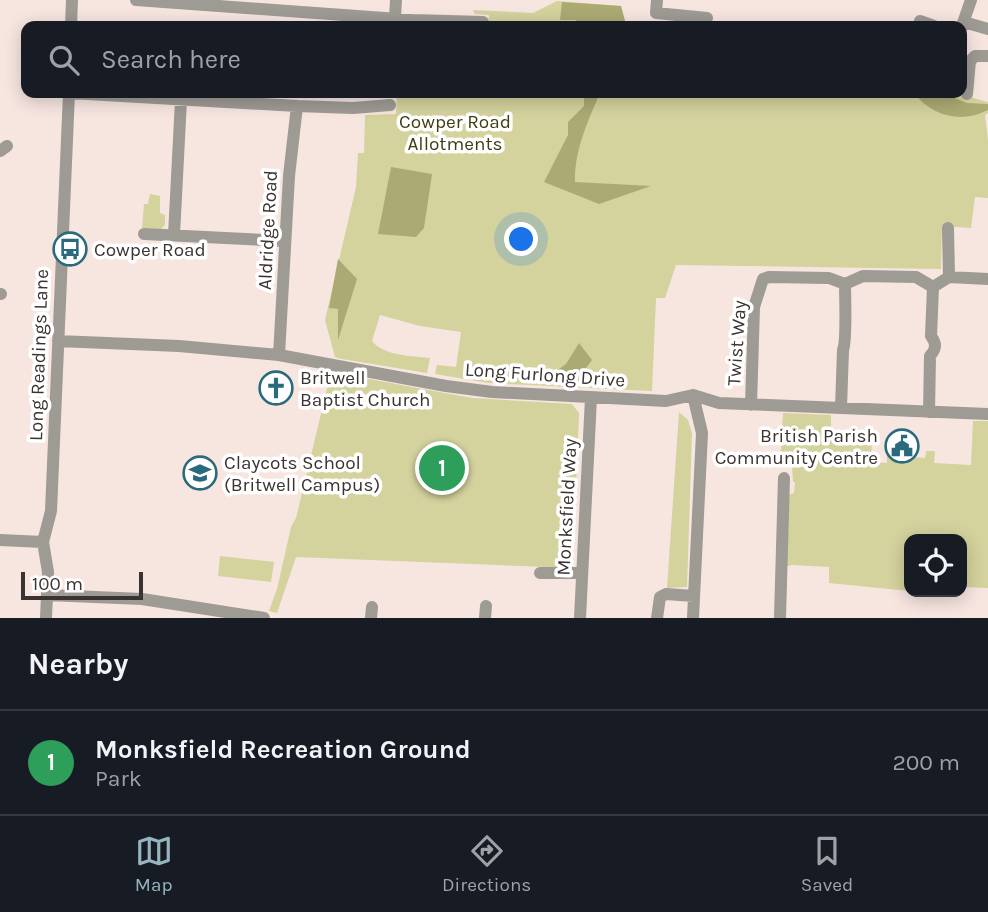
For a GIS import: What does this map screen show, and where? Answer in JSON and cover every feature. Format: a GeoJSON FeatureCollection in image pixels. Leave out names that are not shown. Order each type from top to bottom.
{"type":"FeatureCollection","features":[{"type":"Feature","properties":{"kind":"street"},"geometry":{"type":"LineString","coordinates":[[71,21],[72,0]]}},
{"type":"Feature","properties":{"kind":"street"},"geometry":{"type":"LineString","coordinates":[[136,0],[247,4],[395,18],[461,21]]}},
{"type":"Feature","properties":{"kind":"street"},"geometry":{"type":"LineString","coordinates":[[395,18],[396,0]]}},
{"type":"Feature","properties":{"kind":"street"},"geometry":{"type":"LineString","coordinates":[[657,0],[656,13],[707,18]]}},
{"type":"Feature","properties":{"kind":"street"},"geometry":{"type":"LineString","coordinates":[[964,21],[971,0]]}},
{"type":"Feature","properties":{"kind":"street"},"geometry":{"type":"LineString","coordinates":[[967,25],[988,29]]}},
{"type":"Feature","properties":{"kind":"street"},"geometry":{"type":"LineString","coordinates":[[967,94],[970,61],[975,56],[988,56]]}},
{"type":"Feature","properties":{"kind":"street","name":"Long Readings Lane"},"geometry":{"type":"LineString","coordinates":[[46,618],[48,572],[43,542],[51,511],[69,98]]}},
{"type":"Feature","properties":{"kind":"street"},"geometry":{"type":"LineString","coordinates":[[149,98],[353,108],[390,105]]}},
{"type":"Feature","properties":{"kind":"street"},"geometry":{"type":"LineString","coordinates":[[174,235],[181,100]]}},
{"type":"Feature","properties":{"kind":"street","name":"Aldridge Road"},"geometry":{"type":"LineString","coordinates":[[279,355],[289,176],[297,106]]}},
{"type":"Feature","properties":{"kind":"street"},"geometry":{"type":"LineString","coordinates":[[948,229],[949,277]]}},
{"type":"Feature","properties":{"kind":"street"},"geometry":{"type":"LineString","coordinates":[[144,234],[285,241]]}},
{"type":"Feature","properties":{"kind":"street"},"geometry":{"type":"LineString","coordinates":[[841,408],[843,350],[846,344],[845,284],[863,276],[916,277],[933,287]]}},
{"type":"Feature","properties":{"kind":"street","name":"Twist Way"},"geometry":{"type":"LineString","coordinates":[[751,404],[754,307],[760,284],[769,277],[830,278],[845,284]]}},
{"type":"Feature","properties":{"kind":"street"},"geometry":{"type":"LineString","coordinates":[[933,287],[949,277],[988,279]]}},
{"type":"Feature","properties":{"kind":"street"},"geometry":{"type":"LineString","coordinates":[[929,412],[930,356],[935,349],[935,341],[931,336],[933,287]]}},
{"type":"Feature","properties":{"kind":"street","name":"Long Furlong Drive"},"geometry":{"type":"LineString","coordinates":[[58,341],[179,346],[279,355],[492,392],[666,401],[693,396],[719,403],[988,414]]}},
{"type":"Feature","properties":{"kind":"street"},"geometry":{"type":"LineString","coordinates":[[693,396],[702,433],[693,618]]}},
{"type":"Feature","properties":{"kind":"street","name":"Monksfield Way"},"geometry":{"type":"LineString","coordinates":[[580,618],[591,398]]}},
{"type":"Feature","properties":{"kind":"street"},"geometry":{"type":"LineString","coordinates":[[780,618],[783,478]]}},
{"type":"Feature","properties":{"kind":"street"},"geometry":{"type":"LineString","coordinates":[[0,540],[43,542]]}},
{"type":"Feature","properties":{"kind":"street"},"geometry":{"type":"LineString","coordinates":[[540,573],[582,573]]}},
{"type":"Feature","properties":{"kind":"street"},"geometry":{"type":"LineString","coordinates":[[47,595],[142,599],[260,618]]}},
{"type":"Feature","properties":{"kind":"street"},"geometry":{"type":"LineString","coordinates":[[657,618],[660,597],[663,595],[694,596]]}},
{"type":"Feature","properties":{"kind":"green space"},"geometry":{"type":"Polygon","coordinates":[[[557,1],[621,6],[625,21],[488,21],[489,15],[475,14],[473,10],[533,13],[557,1]]]}},
{"type":"Feature","properties":{"kind":"green space","name":"Cowper Road Allotments"},"geometry":{"type":"Polygon","coordinates":[[[967,96],[988,102],[988,113],[985,115],[988,198],[975,197],[971,228],[942,226],[941,269],[676,265],[665,298],[656,298],[652,391],[489,383],[435,374],[437,365],[456,367],[461,332],[420,326],[380,315],[372,341],[384,350],[430,358],[427,373],[335,357],[325,320],[356,187],[358,153],[364,153],[365,115],[396,114],[397,98],[967,96]]]}},
{"type":"Feature","properties":{"kind":"green space"},"geometry":{"type":"Polygon","coordinates":[[[150,194],[160,196],[160,213],[165,215],[165,225],[161,229],[142,228],[144,204],[148,204],[150,194]]]}},
{"type":"Feature","properties":{"kind":"green space"},"geometry":{"type":"Polygon","coordinates":[[[331,372],[472,398],[572,404],[579,413],[573,568],[296,557],[277,613],[269,611],[277,589],[291,527],[296,518],[331,372]]]}},
{"type":"Feature","properties":{"kind":"green space"},"geometry":{"type":"Polygon","coordinates":[[[679,412],[688,420],[692,433],[687,587],[667,588],[679,412]]]}},
{"type":"Feature","properties":{"kind":"green space"},"geometry":{"type":"Polygon","coordinates":[[[783,413],[831,415],[831,438],[872,439],[871,462],[887,463],[887,455],[925,458],[926,451],[935,451],[934,463],[971,465],[973,421],[988,421],[988,588],[967,587],[967,534],[904,534],[904,590],[829,583],[829,567],[784,567],[788,495],[794,493],[795,482],[792,466],[780,467],[783,413]]]}},
{"type":"Feature","properties":{"kind":"green space"},"geometry":{"type":"Polygon","coordinates":[[[220,556],[274,562],[271,582],[218,576],[220,556]]]}},
{"type":"Feature","properties":{"kind":"shaded area"},"geometry":{"type":"Polygon","coordinates":[[[562,2],[621,6],[625,21],[577,21],[560,20],[562,2]]]}},
{"type":"Feature","properties":{"kind":"shaded area"},"geometry":{"type":"Polygon","coordinates":[[[584,98],[598,98],[579,148],[575,182],[651,186],[599,204],[544,182],[568,135],[568,122],[584,106],[584,98]]]}},
{"type":"Feature","properties":{"kind":"shaded area"},"geometry":{"type":"Polygon","coordinates":[[[918,98],[954,98],[967,103],[988,104],[988,110],[957,117],[938,112],[918,98]]]}},
{"type":"Feature","properties":{"kind":"shaded area"},"geometry":{"type":"Polygon","coordinates":[[[391,167],[432,174],[424,228],[416,237],[378,234],[391,167]]]}},
{"type":"Feature","properties":{"kind":"shaded area"},"geometry":{"type":"Polygon","coordinates":[[[338,259],[357,279],[338,340],[338,309],[329,308],[338,259]]]}},
{"type":"Feature","properties":{"kind":"shaded area"},"geometry":{"type":"Polygon","coordinates":[[[579,343],[592,360],[580,376],[552,374],[566,364],[579,343]]]}},
{"type":"Feature","properties":{"kind":"place","name":"Cowper Road"},"geometry":{"type":"Point","coordinates":[70,249]}},
{"type":"Feature","properties":{"kind":"place","name":"Britwell Baptist Church"},"geometry":{"type":"Point","coordinates":[276,388]}},
{"type":"Feature","properties":{"kind":"place","name":"British Parish Community Centre"},"geometry":{"type":"Point","coordinates":[902,446]}},
{"type":"Feature","properties":{"kind":"place","name":"Monksfield Recreation Ground"},"geometry":{"type":"Point","coordinates":[442,468]}},
{"type":"Feature","properties":{"kind":"place","name":"Claycots School (Britwell Campus)"},"geometry":{"type":"Point","coordinates":[200,473]}}]}
